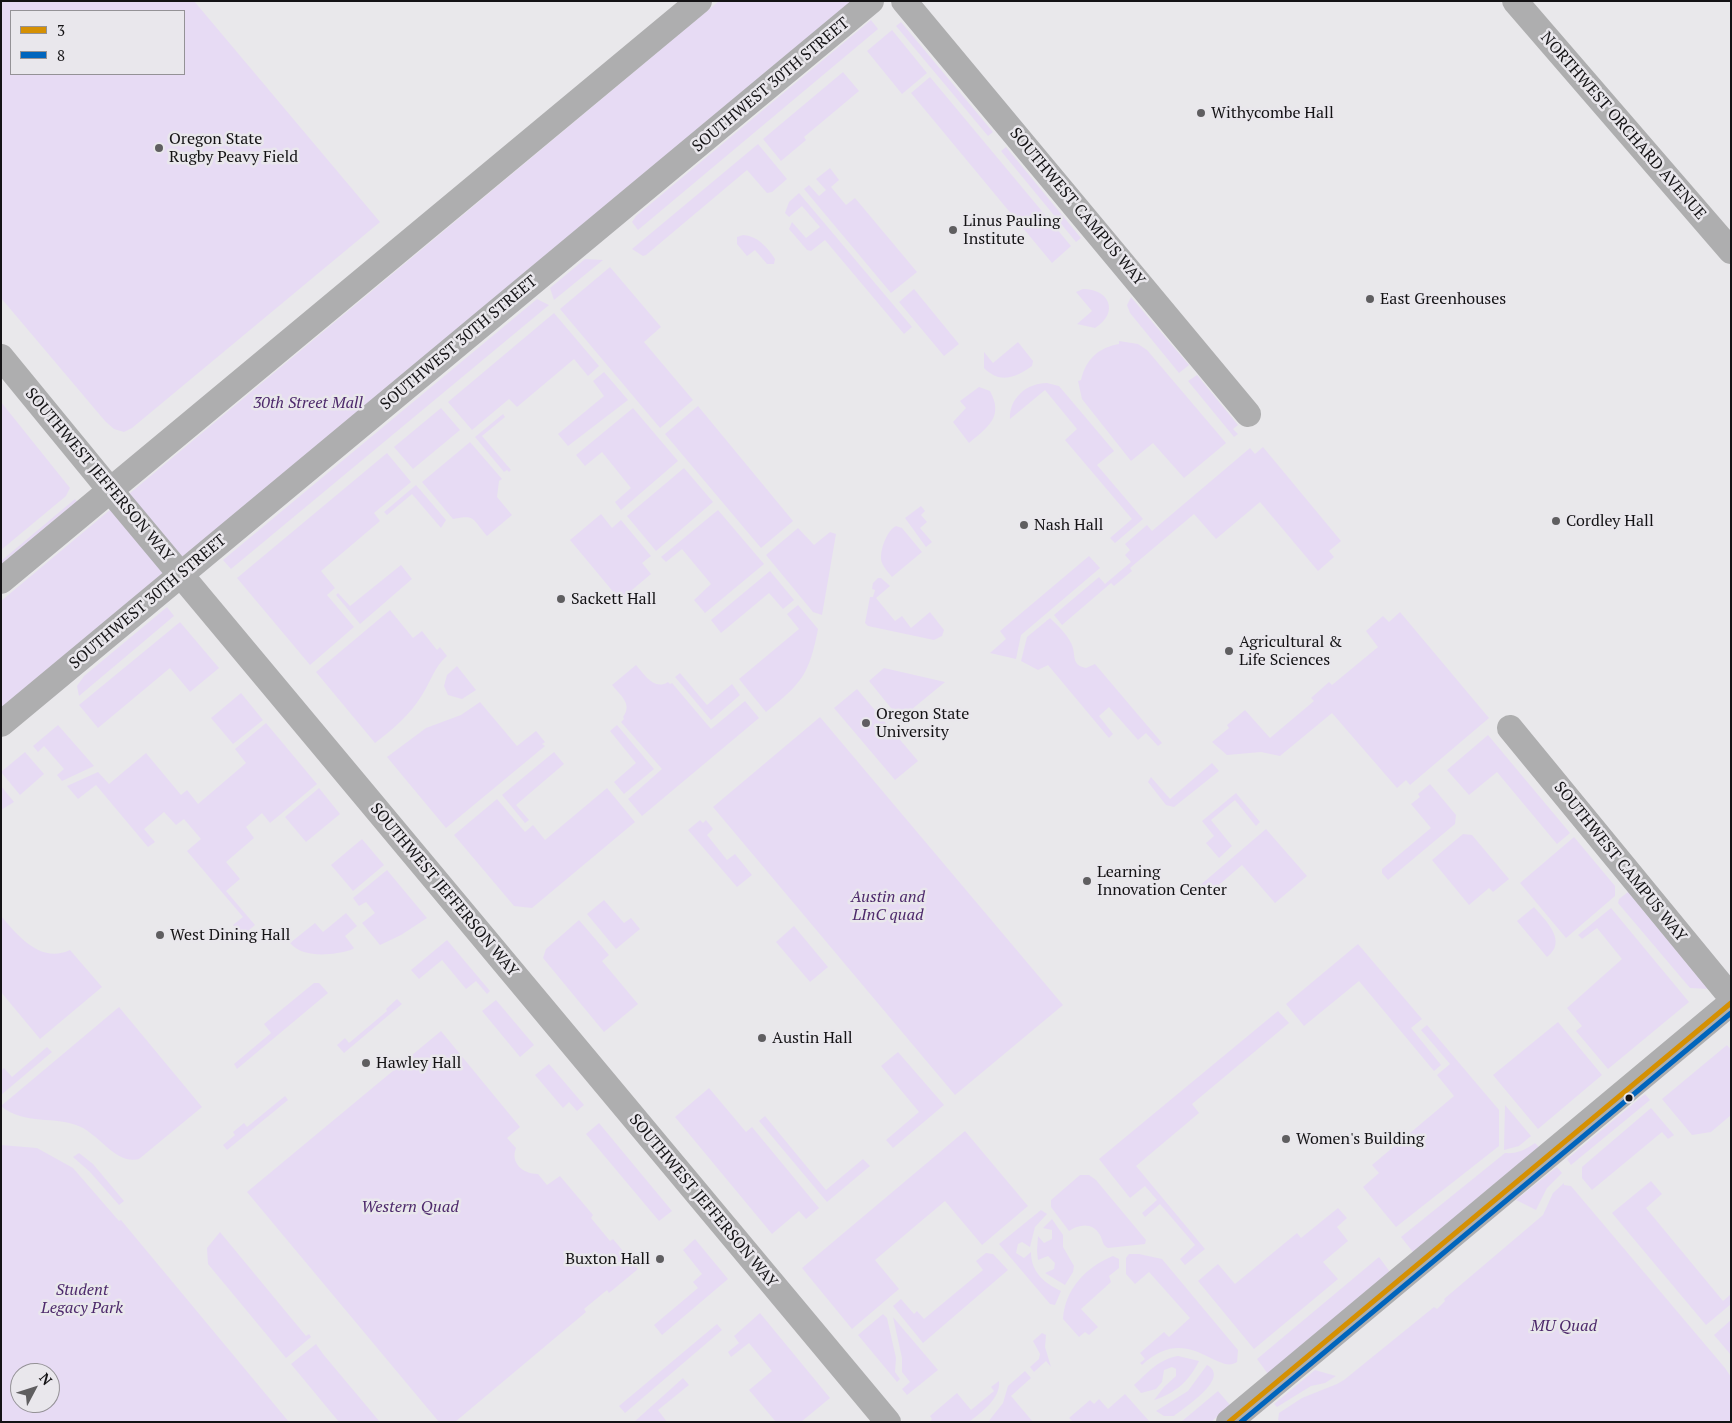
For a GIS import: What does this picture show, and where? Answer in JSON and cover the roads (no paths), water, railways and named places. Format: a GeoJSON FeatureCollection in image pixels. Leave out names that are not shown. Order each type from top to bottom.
{"type":"FeatureCollection","features":[{"type":"Feature","properties":{"kind":"street"},"geometry":{"type":"LineString","coordinates":[[1,581],[699,1]]}},
{"type":"Feature","properties":{"kind":"street","name":"SOUTHWEST 30TH STREET"},"geometry":{"type":"LineString","coordinates":[[1,724],[871,1]]}},
{"type":"Feature","properties":{"kind":"street","name":"SOUTHWEST CAMPUS WAY"},"geometry":{"type":"LineString","coordinates":[[904,1],[1248,414]]}},
{"type":"Feature","properties":{"kind":"street","name":"NORTHWEST ORCHARD AVENUE"},"geometry":{"type":"LineString","coordinates":[[1516,1],[1731,251]]}},
{"type":"Feature","properties":{"kind":"street","name":"SOUTHWEST JEFFERSON WAY"},"geometry":{"type":"LineString","coordinates":[[1,356],[110,490],[888,1422]]}},
{"type":"Feature","properties":{"kind":"street","name":"SOUTHWEST CAMPUS WAY"},"geometry":{"type":"LineString","coordinates":[[1510,728],[1731,997]]}},
{"type":"Feature","properties":{"kind":"street"},"geometry":{"type":"LineString","coordinates":[[1229,1422],[1731,1003]]}},
{"type":"Feature","properties":{"kind":"place","name":"Withycombe Hall"},"geometry":{"type":"Point","coordinates":[1201,113]}},
{"type":"Feature","properties":{"kind":"place","name":"Oregon State Rugby Peavy Field"},"geometry":{"type":"Point","coordinates":[159,148]}},
{"type":"Feature","properties":{"kind":"place","name":"Linus Pauling Institute"},"geometry":{"type":"Point","coordinates":[953,230]}},
{"type":"Feature","properties":{"kind":"place","name":"East Greenhouses"},"geometry":{"type":"Point","coordinates":[1370,299]}},
{"type":"Feature","properties":{"kind":"place","name":"Cordley Hall"},"geometry":{"type":"Point","coordinates":[1556,521]}},
{"type":"Feature","properties":{"kind":"place","name":"Nash Hall"},"geometry":{"type":"Point","coordinates":[1024,525]}},
{"type":"Feature","properties":{"kind":"place","name":"Sackett Hall"},"geometry":{"type":"Point","coordinates":[561,599]}},
{"type":"Feature","properties":{"kind":"place","name":"Agricultural & Life Sciences"},"geometry":{"type":"Point","coordinates":[1229,651]}},
{"type":"Feature","properties":{"kind":"place","name":"Oregon State University"},"geometry":{"type":"Point","coordinates":[866,723]}},
{"type":"Feature","properties":{"kind":"place","name":"Learning Innovation Center"},"geometry":{"type":"Point","coordinates":[1087,881]}},
{"type":"Feature","properties":{"kind":"place","name":"West Dining Hall"},"geometry":{"type":"Point","coordinates":[160,935]}},
{"type":"Feature","properties":{"kind":"place","name":"Austin Hall"},"geometry":{"type":"Point","coordinates":[762,1038]}},
{"type":"Feature","properties":{"kind":"place","name":"Hawley Hall"},"geometry":{"type":"Point","coordinates":[366,1063]}},
{"type":"Feature","properties":{"kind":"place","name":"Women's Building"},"geometry":{"type":"Point","coordinates":[1286,1139]}},
{"type":"Feature","properties":{"kind":"place","name":"Buxton Hall"},"geometry":{"type":"Point","coordinates":[660,1259]}},
{"type":"Feature","properties":{"kind":"park label","name":"30th Street Mall"},"geometry":{"type":"Point","coordinates":[308,403]}},
{"type":"Feature","properties":{"kind":"park label","name":"Austin and LInC quad"},"geometry":{"type":"Point","coordinates":[888,906]}},
{"type":"Feature","properties":{"kind":"park label","name":"Western Quad"},"geometry":{"type":"Point","coordinates":[410,1207]}},
{"type":"Feature","properties":{"kind":"park label","name":"Student Legacy Park"},"geometry":{"type":"Point","coordinates":[82,1299]}},
{"type":"Feature","properties":{"kind":"park label","name":"MU Quad"},"geometry":{"type":"Point","coordinates":[1564,1326]}}]}
